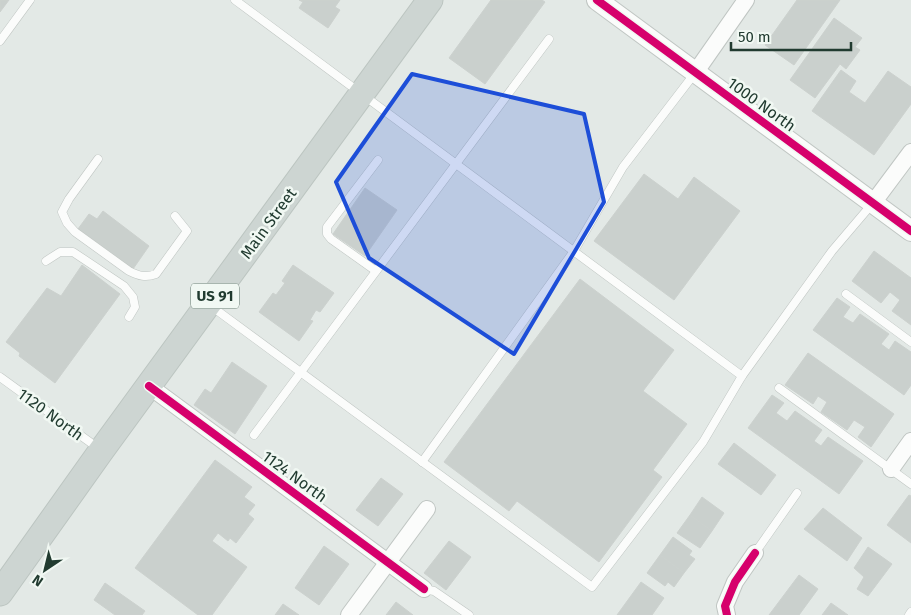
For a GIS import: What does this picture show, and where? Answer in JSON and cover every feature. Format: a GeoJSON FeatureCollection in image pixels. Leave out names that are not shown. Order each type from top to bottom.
{"type":"FeatureCollection","features":[{"type":"Feature","properties":{"kind":"main road","name":"Main Street"},"geometry":{"type":"LineString","coordinates":[[0,593],[101,451],[430,0]]}},
{"type":"Feature","properties":{"kind":"street","name":"1000 North"},"geometry":{"type":"LineString","coordinates":[[597,0],[911,231]]}},
{"type":"Feature","properties":{"kind":"street"},"geometry":{"type":"LineString","coordinates":[[695,73],[746,0]]}},
{"type":"Feature","properties":{"kind":"street"},"geometry":{"type":"LineString","coordinates":[[873,203],[911,152]]}},
{"type":"Feature","properties":{"kind":"street","name":"1124 North"},"geometry":{"type":"LineString","coordinates":[[149,386],[424,589]]}},
{"type":"Feature","properties":{"kind":"street"},"geometry":{"type":"LineString","coordinates":[[892,469],[911,441]]}},
{"type":"Feature","properties":{"kind":"street"},"geometry":{"type":"LineString","coordinates":[[349,615],[427,509]]}},
{"type":"Feature","properties":{"kind":"street"},"geometry":{"type":"LineString","coordinates":[[727,615],[725,606],[736,582],[755,553]]}},
{"type":"Feature","properties":{"kind":"lane"},"geometry":{"type":"LineString","coordinates":[[0,42],[30,0]]}},
{"type":"Feature","properties":{"kind":"lane"},"geometry":{"type":"LineString","coordinates":[[235,0],[742,376]]}},
{"type":"Feature","properties":{"kind":"lane"},"geometry":{"type":"LineString","coordinates":[[254,435],[549,39]]}},
{"type":"Feature","properties":{"kind":"lane"},"geometry":{"type":"LineString","coordinates":[[422,462],[574,251],[623,167],[695,73]]}},
{"type":"Feature","properties":{"kind":"lane"},"geometry":{"type":"LineString","coordinates":[[98,159],[62,212],[66,223],[75,232],[129,271],[139,276],[148,277],[156,274],[187,232],[175,216]]}},
{"type":"Feature","properties":{"kind":"lane"},"geometry":{"type":"LineString","coordinates":[[376,271],[331,239],[327,234],[327,228],[378,160]]}},
{"type":"Feature","properties":{"kind":"lane"},"geometry":{"type":"LineString","coordinates":[[209,305],[592,587],[703,442],[742,376],[832,251],[873,203]]}},
{"type":"Feature","properties":{"kind":"lane"},"geometry":{"type":"LineString","coordinates":[[46,261],[60,252],[73,252],[102,271],[124,286],[133,297],[135,307],[129,317]]}},
{"type":"Feature","properties":{"kind":"lane"},"geometry":{"type":"LineString","coordinates":[[846,294],[911,342]]}},
{"type":"Feature","properties":{"kind":"lane","name":"1120 North"},"geometry":{"type":"LineString","coordinates":[[0,377],[101,451]]}},
{"type":"Feature","properties":{"kind":"lane"},"geometry":{"type":"LineString","coordinates":[[779,388],[911,484]]}},
{"type":"Feature","properties":{"kind":"lane"},"geometry":{"type":"LineString","coordinates":[[755,553],[797,493]]}},
{"type":"Feature","properties":{"kind":"lane"},"geometry":{"type":"LineString","coordinates":[[424,589],[434,591],[470,615]]}},
{"type":"Feature","properties":{"kind":"highlighted area"},"geometry":{"type":"Polygon","coordinates":[[[412,74],[584,114],[604,202],[514,354],[369,258],[336,182],[412,74]]]}},
{"type":"Feature","properties":{"kind":"building"},"geometry":{"type":"Polygon","coordinates":[[[0,0],[9,0],[0,12],[0,0]]]}},
{"type":"Feature","properties":{"kind":"building"},"geometry":{"type":"Polygon","coordinates":[[[299,0],[340,0],[335,7],[340,10],[328,28],[299,8],[303,2],[299,0]]]}},
{"type":"Feature","properties":{"kind":"building"},"geometry":{"type":"Polygon","coordinates":[[[491,0],[542,0],[545,2],[485,84],[449,58],[491,0]]]}},
{"type":"Feature","properties":{"kind":"building"},"geometry":{"type":"Polygon","coordinates":[[[797,0],[840,0],[794,65],[765,45],[797,0]]]}},
{"type":"Feature","properties":{"kind":"building"},"geometry":{"type":"Polygon","coordinates":[[[834,18],[862,38],[855,47],[860,50],[846,69],[840,64],[815,98],[790,80],[834,18]]]}},
{"type":"Feature","properties":{"kind":"building"},"geometry":{"type":"Polygon","coordinates":[[[841,70],[856,81],[849,92],[865,103],[888,71],[911,87],[911,104],[874,155],[812,111],[841,70]]]}},
{"type":"Feature","properties":{"kind":"building"},"geometry":{"type":"Polygon","coordinates":[[[644,174],[678,199],[694,177],[740,211],[674,300],[594,241],[644,174]]]}},
{"type":"Feature","properties":{"kind":"building"},"geometry":{"type":"Polygon","coordinates":[[[365,188],[397,210],[365,256],[333,234],[365,188]]]}},
{"type":"Feature","properties":{"kind":"building"},"geometry":{"type":"Polygon","coordinates":[[[103,211],[149,246],[133,269],[78,229],[89,214],[97,219],[103,211]]]}},
{"type":"Feature","properties":{"kind":"building"},"geometry":{"type":"Polygon","coordinates":[[[874,251],[911,278],[911,325],[892,311],[900,300],[890,292],[881,303],[852,281],[874,251]]]}},
{"type":"Feature","properties":{"kind":"building"},"geometry":{"type":"Polygon","coordinates":[[[82,265],[120,294],[55,383],[19,356],[20,353],[6,342],[47,288],[61,296],[82,265]]]}},
{"type":"Feature","properties":{"kind":"building"},"geometry":{"type":"Polygon","coordinates":[[[293,265],[334,293],[320,312],[316,310],[310,320],[313,321],[299,341],[259,312],[273,293],[276,295],[285,283],[282,281],[293,265]]]}},
{"type":"Feature","properties":{"kind":"building"},"geometry":{"type":"Polygon","coordinates":[[[580,279],[674,350],[643,391],[687,424],[653,470],[662,477],[599,562],[517,501],[509,511],[444,462],[580,279]]]}},
{"type":"Feature","properties":{"kind":"building"},"geometry":{"type":"Polygon","coordinates":[[[837,298],[850,307],[843,317],[853,323],[860,314],[889,334],[881,344],[889,350],[895,341],[911,352],[911,385],[904,395],[813,330],[837,298]]]}},
{"type":"Feature","properties":{"kind":"building"},"geometry":{"type":"Polygon","coordinates":[[[808,353],[894,414],[871,447],[858,437],[865,427],[854,420],[847,430],[821,412],[827,402],[818,396],[813,404],[785,385],[808,353]]]}},
{"type":"Feature","properties":{"kind":"building"},"geometry":{"type":"Polygon","coordinates":[[[232,362],[267,386],[235,434],[194,405],[205,389],[211,393],[232,362]]]}},
{"type":"Feature","properties":{"kind":"building"},"geometry":{"type":"Polygon","coordinates":[[[772,395],[784,403],[776,413],[787,421],[795,411],[822,430],[814,441],[821,446],[828,437],[863,461],[839,494],[748,428],[772,395]]]}},
{"type":"Feature","properties":{"kind":"building"},"geometry":{"type":"Polygon","coordinates":[[[734,443],[776,475],[761,495],[718,464],[734,443]]]}},
{"type":"Feature","properties":{"kind":"building"},"geometry":{"type":"Polygon","coordinates":[[[215,460],[252,487],[244,497],[255,505],[248,514],[254,519],[236,543],[230,538],[228,541],[218,533],[212,541],[247,567],[212,615],[198,615],[135,568],[215,460]]]}},
{"type":"Feature","properties":{"kind":"building"},"geometry":{"type":"Polygon","coordinates":[[[381,478],[403,494],[378,526],[356,510],[381,478]]]}},
{"type":"Feature","properties":{"kind":"building"},"geometry":{"type":"Polygon","coordinates":[[[909,495],[911,496],[911,543],[887,525],[909,495]]]}},
{"type":"Feature","properties":{"kind":"building"},"geometry":{"type":"Polygon","coordinates":[[[702,497],[724,513],[712,531],[690,515],[702,497]]]}},
{"type":"Feature","properties":{"kind":"building"},"geometry":{"type":"Polygon","coordinates":[[[823,508],[862,538],[847,561],[804,529],[823,508]]]}},
{"type":"Feature","properties":{"kind":"building"},"geometry":{"type":"Polygon","coordinates":[[[690,515],[712,531],[700,548],[677,533],[690,515]]]}},
{"type":"Feature","properties":{"kind":"building"},"geometry":{"type":"Polygon","coordinates":[[[673,537],[692,551],[689,555],[695,559],[684,573],[660,555],[673,537]]]}},
{"type":"Feature","properties":{"kind":"building"},"geometry":{"type":"Polygon","coordinates":[[[449,541],[471,557],[446,590],[424,573],[449,541]]]}},
{"type":"Feature","properties":{"kind":"building"},"geometry":{"type":"Polygon","coordinates":[[[324,546],[349,564],[319,605],[295,588],[324,546]]]}},
{"type":"Feature","properties":{"kind":"building"},"geometry":{"type":"Polygon","coordinates":[[[868,547],[892,564],[868,596],[857,589],[864,577],[854,568],[868,547]]]}},
{"type":"Feature","properties":{"kind":"building"},"geometry":{"type":"Polygon","coordinates":[[[660,555],[684,573],[674,587],[668,582],[665,586],[647,573],[660,555]]]}},
{"type":"Feature","properties":{"kind":"building"},"geometry":{"type":"Polygon","coordinates":[[[799,575],[818,589],[799,615],[769,615],[799,575]]]}},
{"type":"Feature","properties":{"kind":"building"},"geometry":{"type":"Polygon","coordinates":[[[641,582],[664,598],[652,615],[617,615],[641,582]]]}},
{"type":"Feature","properties":{"kind":"building"},"geometry":{"type":"Polygon","coordinates":[[[105,583],[145,611],[142,615],[115,615],[94,600],[105,583]]]}},
{"type":"Feature","properties":{"kind":"building"},"geometry":{"type":"Polygon","coordinates":[[[396,602],[413,615],[386,615],[396,602]]]}},
{"type":"Feature","properties":{"kind":"building"},"geometry":{"type":"Polygon","coordinates":[[[831,603],[848,615],[822,615],[831,603]]]}},
{"type":"Feature","properties":{"kind":"building"},"geometry":{"type":"Polygon","coordinates":[[[283,604],[299,615],[275,615],[283,604]]]}},
{"type":"Feature","properties":{"kind":"cycle path"},"geometry":{"type":"LineString","coordinates":[[597,0],[911,231]]}},
{"type":"Feature","properties":{"kind":"cycle path"},"geometry":{"type":"LineString","coordinates":[[149,386],[424,589]]}},
{"type":"Feature","properties":{"kind":"cycle path"},"geometry":{"type":"LineString","coordinates":[[727,615],[725,606],[735,582],[755,553]]}}]}
